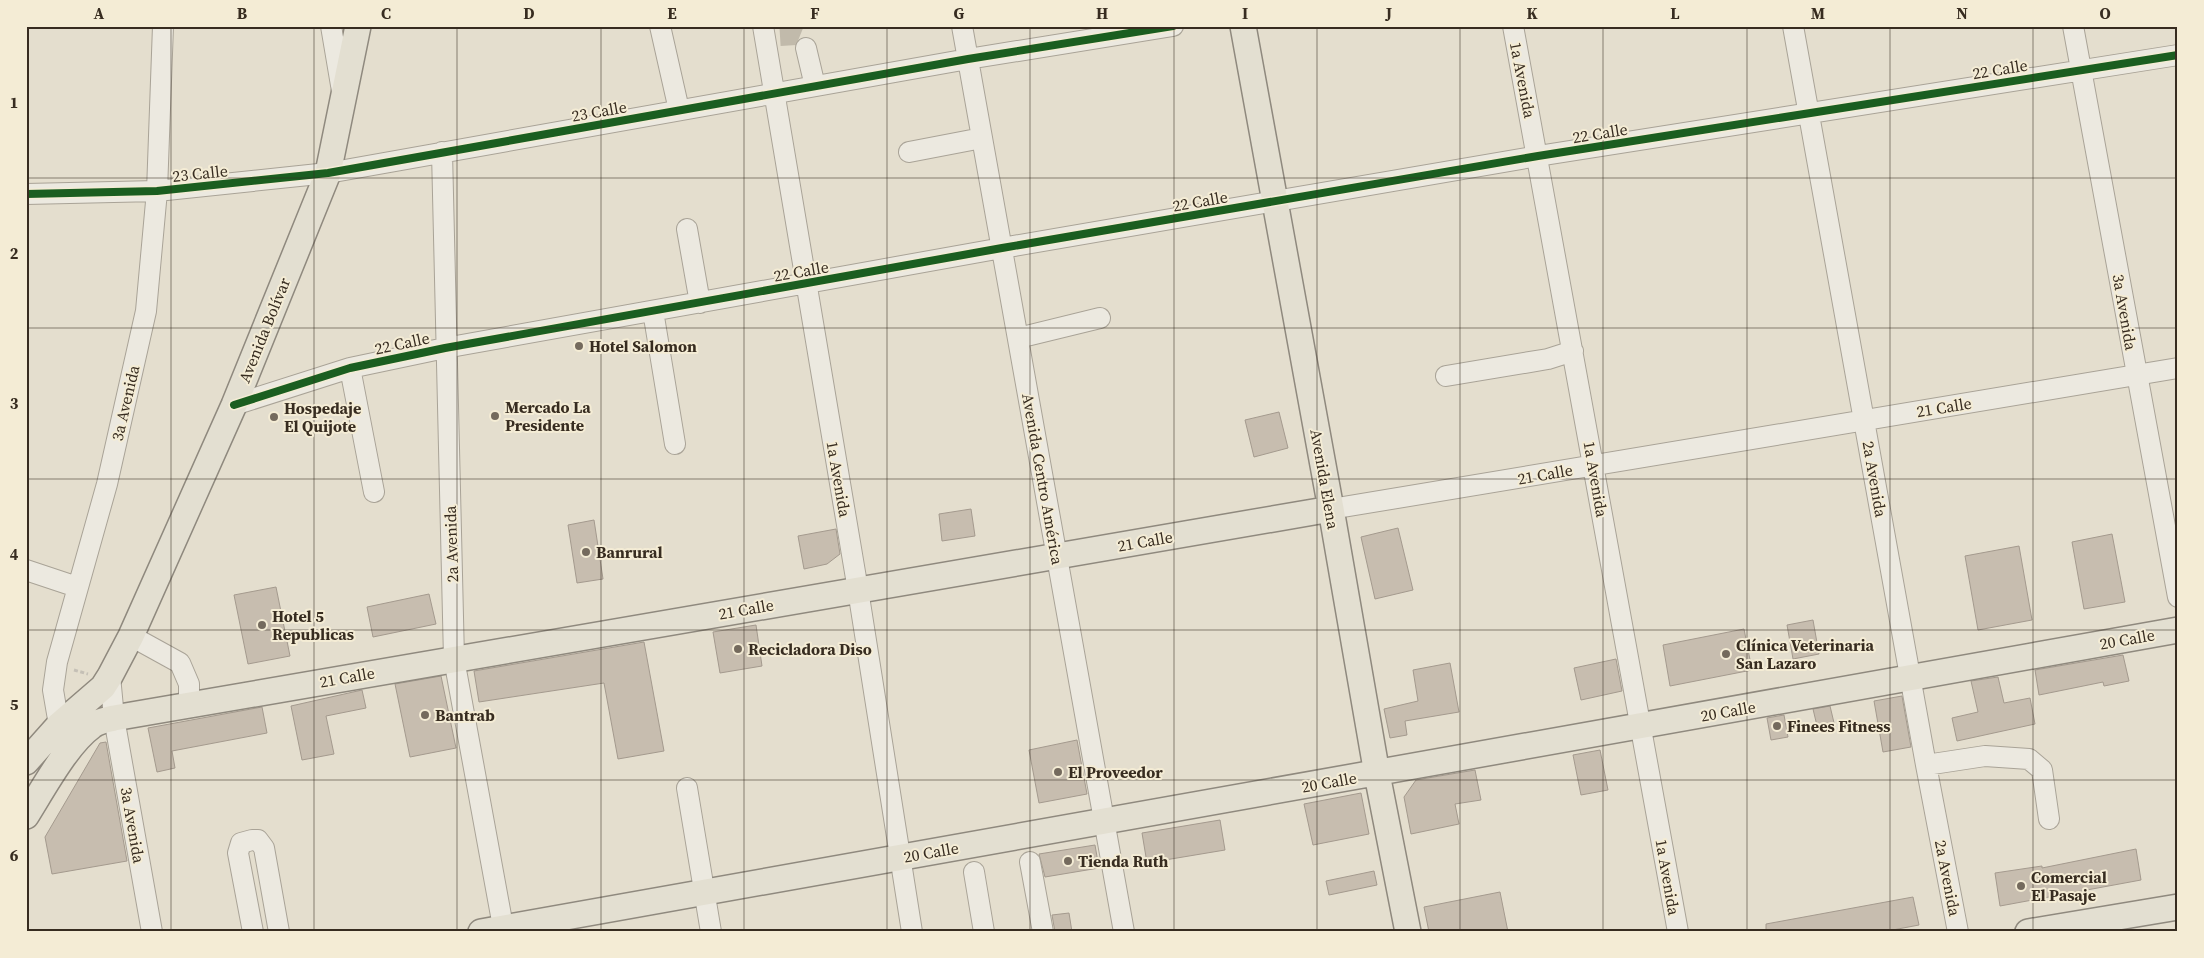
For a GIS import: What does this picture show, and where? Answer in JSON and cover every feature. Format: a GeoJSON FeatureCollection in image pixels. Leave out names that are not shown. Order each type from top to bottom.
{"type":"FeatureCollection","features":[{"type":"Feature","properties":{"kind":"main road","name":"Avenida Bolívar"},"geometry":{"type":"LineString","coordinates":[[59,725],[91,699],[110,676],[131,636],[234,405],[328,173],[358,26]]}},
{"type":"Feature","properties":{"kind":"main road","name":"Avenida Elena"},"geometry":{"type":"LineString","coordinates":[[1243,26],[1377,774],[1408,932]]}},
{"type":"Feature","properties":{"kind":"main road","name":"21 Calle"},"geometry":{"type":"LineString","coordinates":[[114,718],[1331,509]]}},
{"type":"Feature","properties":{"kind":"main road","name":"20 Calle"},"geometry":{"type":"LineString","coordinates":[[496,930],[2178,630]]}},
{"type":"Feature","properties":{"kind":"main road"},"geometry":{"type":"LineString","coordinates":[[26,816],[53,773],[84,732],[96,723],[114,718]]}},
{"type":"Feature","properties":{"kind":"main road"},"geometry":{"type":"LineString","coordinates":[[26,735],[59,725]]}},
{"type":"Feature","properties":{"kind":"main road"},"geometry":{"type":"LineString","coordinates":[[26,762],[59,725]]}},
{"type":"Feature","properties":{"kind":"main road"},"geometry":{"type":"LineString","coordinates":[[2028,932],[2068,928],[2178,907]]}},
{"type":"Feature","properties":{"kind":"street","name":"3a Avenida"},"geometry":{"type":"LineString","coordinates":[[53,773],[59,725],[53,690],[57,662],[107,484],[146,310],[157,191],[163,26]]}},
{"type":"Feature","properties":{"kind":"street"},"geometry":{"type":"LineString","coordinates":[[331,26],[342,97]]}},
{"type":"Feature","properties":{"kind":"street"},"geometry":{"type":"LineString","coordinates":[[660,26],[679,110]]}},
{"type":"Feature","properties":{"kind":"street","name":"Avenida Centro América"},"geometry":{"type":"LineString","coordinates":[[962,26],[1124,932]]}},
{"type":"Feature","properties":{"kind":"street","name":"23 Calle"},"geometry":{"type":"LineString","coordinates":[[26,194],[157,191],[328,173],[968,59],[1173,26]]}},
{"type":"Feature","properties":{"kind":"street","name":"1a Avenida"},"geometry":{"type":"LineString","coordinates":[[1513,26],[1678,932]]}},
{"type":"Feature","properties":{"kind":"street","name":"2a Avenida"},"geometry":{"type":"LineString","coordinates":[[1793,26],[1910,678],[1958,932]]}},
{"type":"Feature","properties":{"kind":"street","name":"3a Avenida"},"geometry":{"type":"LineString","coordinates":[[2073,26],[2178,597]]}},
{"type":"Feature","properties":{"kind":"street","name":"1a Avenida"},"geometry":{"type":"LineString","coordinates":[[769,34],[774,93],[858,590],[912,932]]}},
{"type":"Feature","properties":{"kind":"street"},"geometry":{"type":"LineString","coordinates":[[806,48],[815,86]]}},
{"type":"Feature","properties":{"kind":"street","name":"22 Calle"},"geometry":{"type":"LineString","coordinates":[[234,405],[350,368],[445,348],[1002,248],[1538,156],[2178,55]]}},
{"type":"Feature","properties":{"kind":"street"},"geometry":{"type":"LineString","coordinates":[[909,152],[982,138]]}},
{"type":"Feature","properties":{"kind":"street","name":"2a Avenida"},"geometry":{"type":"LineString","coordinates":[[442,152],[445,348],[454,659],[496,930]]}},
{"type":"Feature","properties":{"kind":"street"},"geometry":{"type":"LineString","coordinates":[[687,229],[700,303]]}},
{"type":"Feature","properties":{"kind":"street"},"geometry":{"type":"LineString","coordinates":[[654,311],[675,444]]}},
{"type":"Feature","properties":{"kind":"street"},"geometry":{"type":"LineString","coordinates":[[1018,338],[1100,318]]}},
{"type":"Feature","properties":{"kind":"street"},"geometry":{"type":"LineString","coordinates":[[1446,376],[1548,359],[1573,351]]}},
{"type":"Feature","properties":{"kind":"street"},"geometry":{"type":"LineString","coordinates":[[350,368],[374,492]]}},
{"type":"Feature","properties":{"kind":"street","name":"21 Calle"},"geometry":{"type":"LineString","coordinates":[[1331,509],[2178,368]]}},
{"type":"Feature","properties":{"kind":"street"},"geometry":{"type":"LineString","coordinates":[[26,570],[77,587]]}},
{"type":"Feature","properties":{"kind":"street"},"geometry":{"type":"LineString","coordinates":[[131,636],[180,663],[189,684],[189,704]]}},
{"type":"Feature","properties":{"kind":"street"},"geometry":{"type":"LineString","coordinates":[[110,676],[114,718]]}},
{"type":"Feature","properties":{"kind":"street","name":"3a Avenida"},"geometry":{"type":"LineString","coordinates":[[114,718],[152,932]]}},
{"type":"Feature","properties":{"kind":"street"},"geometry":{"type":"LineString","coordinates":[[1926,765],[1985,756],[2029,759],[2042,770],[2049,819]]}},
{"type":"Feature","properties":{"kind":"street"},"geometry":{"type":"LineString","coordinates":[[687,788],[711,932]]}},
{"type":"Feature","properties":{"kind":"street"},"geometry":{"type":"LineString","coordinates":[[253,932],[238,853],[241,842],[252,840],[258,840],[264,848],[279,932]]}},
{"type":"Feature","properties":{"kind":"street"},"geometry":{"type":"LineString","coordinates":[[1030,862],[1043,932]]}},
{"type":"Feature","properties":{"kind":"street"},"geometry":{"type":"LineString","coordinates":[[974,872],[984,932]]}},
{"type":"Feature","properties":{"kind":"path"},"geometry":{"type":"LineString","coordinates":[[57,662],[89,674],[110,676]]}},
{"type":"Feature","properties":{"kind":"building"},"geometry":{"type":"Polygon","coordinates":[[[1279,412],[1288,448],[1254,457],[1245,420],[1279,412]]]}},
{"type":"Feature","properties":{"kind":"building"},"geometry":{"type":"Polygon","coordinates":[[[971,509],[975,536],[942,541],[939,514],[971,509]]]}},
{"type":"Feature","properties":{"kind":"building","name":"Banrural"},"geometry":{"type":"Polygon","coordinates":[[[594,520],[603,579],[577,583],[568,525],[594,520]]]}},
{"type":"Feature","properties":{"kind":"building"},"geometry":{"type":"Polygon","coordinates":[[[1398,528],[1413,590],[1375,599],[1361,537],[1398,528]]]}},
{"type":"Feature","properties":{"kind":"building"},"geometry":{"type":"Polygon","coordinates":[[[836,529],[840,554],[827,564],[804,569],[798,536],[836,529]]]}},
{"type":"Feature","properties":{"kind":"building"},"geometry":{"type":"Polygon","coordinates":[[[2112,534],[2125,602],[2084,609],[2072,542],[2112,534]]]}},
{"type":"Feature","properties":{"kind":"building"},"geometry":{"type":"Polygon","coordinates":[[[2019,546],[2032,620],[1978,630],[1965,556],[2019,546]]]}},
{"type":"Feature","properties":{"kind":"building","name":"Hotel 5 Republicas"},"geometry":{"type":"Polygon","coordinates":[[[276,587],[290,656],[248,664],[234,595],[276,587]]]}},
{"type":"Feature","properties":{"kind":"building"},"geometry":{"type":"Polygon","coordinates":[[[429,594],[436,624],[373,637],[367,607],[429,594]]]}},
{"type":"Feature","properties":{"kind":"building"},"geometry":{"type":"Polygon","coordinates":[[[1813,620],[1819,654],[1793,659],[1787,625],[1813,620]]]}},
{"type":"Feature","properties":{"kind":"building","name":"Recicladora Diso"},"geometry":{"type":"Polygon","coordinates":[[[756,625],[762,666],[720,673],[713,632],[756,625]]]}},
{"type":"Feature","properties":{"kind":"building"},"geometry":{"type":"Polygon","coordinates":[[[1744,629],[1752,670],[1670,686],[1663,645],[1744,629]]]}},
{"type":"Feature","properties":{"kind":"building"},"geometry":{"type":"Polygon","coordinates":[[[644,642],[664,751],[618,759],[604,683],[479,702],[474,671],[644,642]]]}},
{"type":"Feature","properties":{"kind":"building"},"geometry":{"type":"Polygon","coordinates":[[[2123,655],[2129,681],[2104,686],[2103,682],[2039,695],[2035,670],[2123,655]]]}},
{"type":"Feature","properties":{"kind":"building"},"geometry":{"type":"Polygon","coordinates":[[[1616,659],[1622,691],[1581,700],[1574,668],[1616,659]]]}},
{"type":"Feature","properties":{"kind":"building"},"geometry":{"type":"Polygon","coordinates":[[[1450,663],[1459,712],[1405,721],[1407,735],[1390,738],[1384,709],[1418,701],[1413,670],[1450,663]]]}},
{"type":"Feature","properties":{"kind":"building","name":"Bantrab"},"geometry":{"type":"Polygon","coordinates":[[[441,676],[456,748],[410,757],[395,684],[441,676]]]}},
{"type":"Feature","properties":{"kind":"building"},"geometry":{"type":"Polygon","coordinates":[[[1998,677],[2004,703],[2030,698],[2035,724],[1957,741],[1952,718],[1978,712],[1971,681],[1998,677]]]}},
{"type":"Feature","properties":{"kind":"building"},"geometry":{"type":"Polygon","coordinates":[[[362,690],[366,708],[326,716],[334,754],[302,760],[291,706],[362,690]]]}},
{"type":"Feature","properties":{"kind":"building"},"geometry":{"type":"Polygon","coordinates":[[[1902,696],[1911,747],[1883,752],[1874,701],[1902,696]]]}},
{"type":"Feature","properties":{"kind":"building"},"geometry":{"type":"Polygon","coordinates":[[[1830,706],[1835,727],[1818,730],[1813,709],[1830,706]]]}},
{"type":"Feature","properties":{"kind":"building"},"geometry":{"type":"Polygon","coordinates":[[[262,707],[267,733],[172,751],[175,768],[157,772],[148,728],[262,707]]]}},
{"type":"Feature","properties":{"kind":"building","name":"Finees Fitness"},"geometry":{"type":"Polygon","coordinates":[[[1784,715],[1788,737],[1771,740],[1767,718],[1784,715]]]}},
{"type":"Feature","properties":{"kind":"building","name":"El Proveedor"},"geometry":{"type":"Polygon","coordinates":[[[1077,740],[1087,794],[1039,803],[1029,750],[1077,740]]]}},
{"type":"Feature","properties":{"kind":"building"},"geometry":{"type":"Polygon","coordinates":[[[106,742],[127,861],[52,874],[45,837],[100,743],[106,742]]]}},
{"type":"Feature","properties":{"kind":"building"},"geometry":{"type":"Polygon","coordinates":[[[1600,750],[1608,790],[1581,795],[1573,755],[1600,750]]]}},
{"type":"Feature","properties":{"kind":"building"},"geometry":{"type":"Polygon","coordinates":[[[1475,770],[1481,800],[1455,804],[1459,824],[1411,834],[1404,797],[1416,780],[1475,770]]]}},
{"type":"Feature","properties":{"kind":"building"},"geometry":{"type":"Polygon","coordinates":[[[1361,793],[1369,834],[1313,845],[1304,804],[1361,793]]]}},
{"type":"Feature","properties":{"kind":"building"},"geometry":{"type":"Polygon","coordinates":[[[1220,820],[1225,850],[1147,863],[1142,833],[1220,820]]]}},
{"type":"Feature","properties":{"kind":"building"},"geometry":{"type":"Polygon","coordinates":[[[1095,845],[1099,868],[1045,877],[1039,854],[1095,845]]]}},
{"type":"Feature","properties":{"kind":"building"},"geometry":{"type":"Polygon","coordinates":[[[2136,849],[2141,880],[2000,906],[1995,873],[2042,866],[2042,868],[2136,849]]]}},
{"type":"Feature","properties":{"kind":"building"},"geometry":{"type":"Polygon","coordinates":[[[1374,871],[1377,885],[1329,895],[1326,881],[1374,871]]]}},
{"type":"Feature","properties":{"kind":"building"},"geometry":{"type":"Polygon","coordinates":[[[1500,892],[1508,932],[1429,932],[1424,907],[1500,892]]]}},
{"type":"Feature","properties":{"kind":"building"},"geometry":{"type":"Polygon","coordinates":[[[1913,897],[1919,925],[1882,932],[1766,932],[1766,924],[1913,897]]]}},
{"type":"Feature","properties":{"kind":"building"},"geometry":{"type":"Polygon","coordinates":[[[1069,913],[1072,932],[1055,932],[1052,915],[1069,913]]]}},
{"type":"Feature","properties":{"kind":"tunnel"},"geometry":{"type":"LineString","coordinates":[[780,36],[796,35],[801,37],[806,48]]}},
{"type":"Feature","properties":{"kind":"cycle path"},"geometry":{"type":"LineString","coordinates":[[26,194],[157,191],[328,173],[968,59],[1173,26]]}},
{"type":"Feature","properties":{"kind":"cycle path"},"geometry":{"type":"LineString","coordinates":[[234,405],[350,368],[445,348],[1002,248],[1538,156],[2178,55]]}},
{"type":"Feature","properties":{"kind":"place","name":"Hotel Salomon"},"geometry":{"type":"Point","coordinates":[579,346]}},
{"type":"Feature","properties":{"kind":"place","name":"Mercado La Presidente"},"geometry":{"type":"Point","coordinates":[495,416]}},
{"type":"Feature","properties":{"kind":"place","name":"Hospedaje El Quijote"},"geometry":{"type":"Point","coordinates":[274,417]}},
{"type":"Feature","properties":{"kind":"place","name":"Banrural"},"geometry":{"type":"Point","coordinates":[586,552]}},
{"type":"Feature","properties":{"kind":"place","name":"Hotel 5 Republicas"},"geometry":{"type":"Point","coordinates":[262,625]}},
{"type":"Feature","properties":{"kind":"place","name":"Recicladora Diso"},"geometry":{"type":"Point","coordinates":[738,649]}},
{"type":"Feature","properties":{"kind":"place","name":"Clínica Veterinaria San Lazaro"},"geometry":{"type":"Point","coordinates":[1726,654]}},
{"type":"Feature","properties":{"kind":"place","name":"Bantrab"},"geometry":{"type":"Point","coordinates":[425,715]}},
{"type":"Feature","properties":{"kind":"place","name":"Finees Fitness"},"geometry":{"type":"Point","coordinates":[1777,726]}},
{"type":"Feature","properties":{"kind":"place","name":"El Proveedor"},"geometry":{"type":"Point","coordinates":[1058,772]}},
{"type":"Feature","properties":{"kind":"place","name":"Tienda Ruth"},"geometry":{"type":"Point","coordinates":[1068,861]}},
{"type":"Feature","properties":{"kind":"place","name":"Comercial El Pasaje"},"geometry":{"type":"Point","coordinates":[2021,886]}}]}
